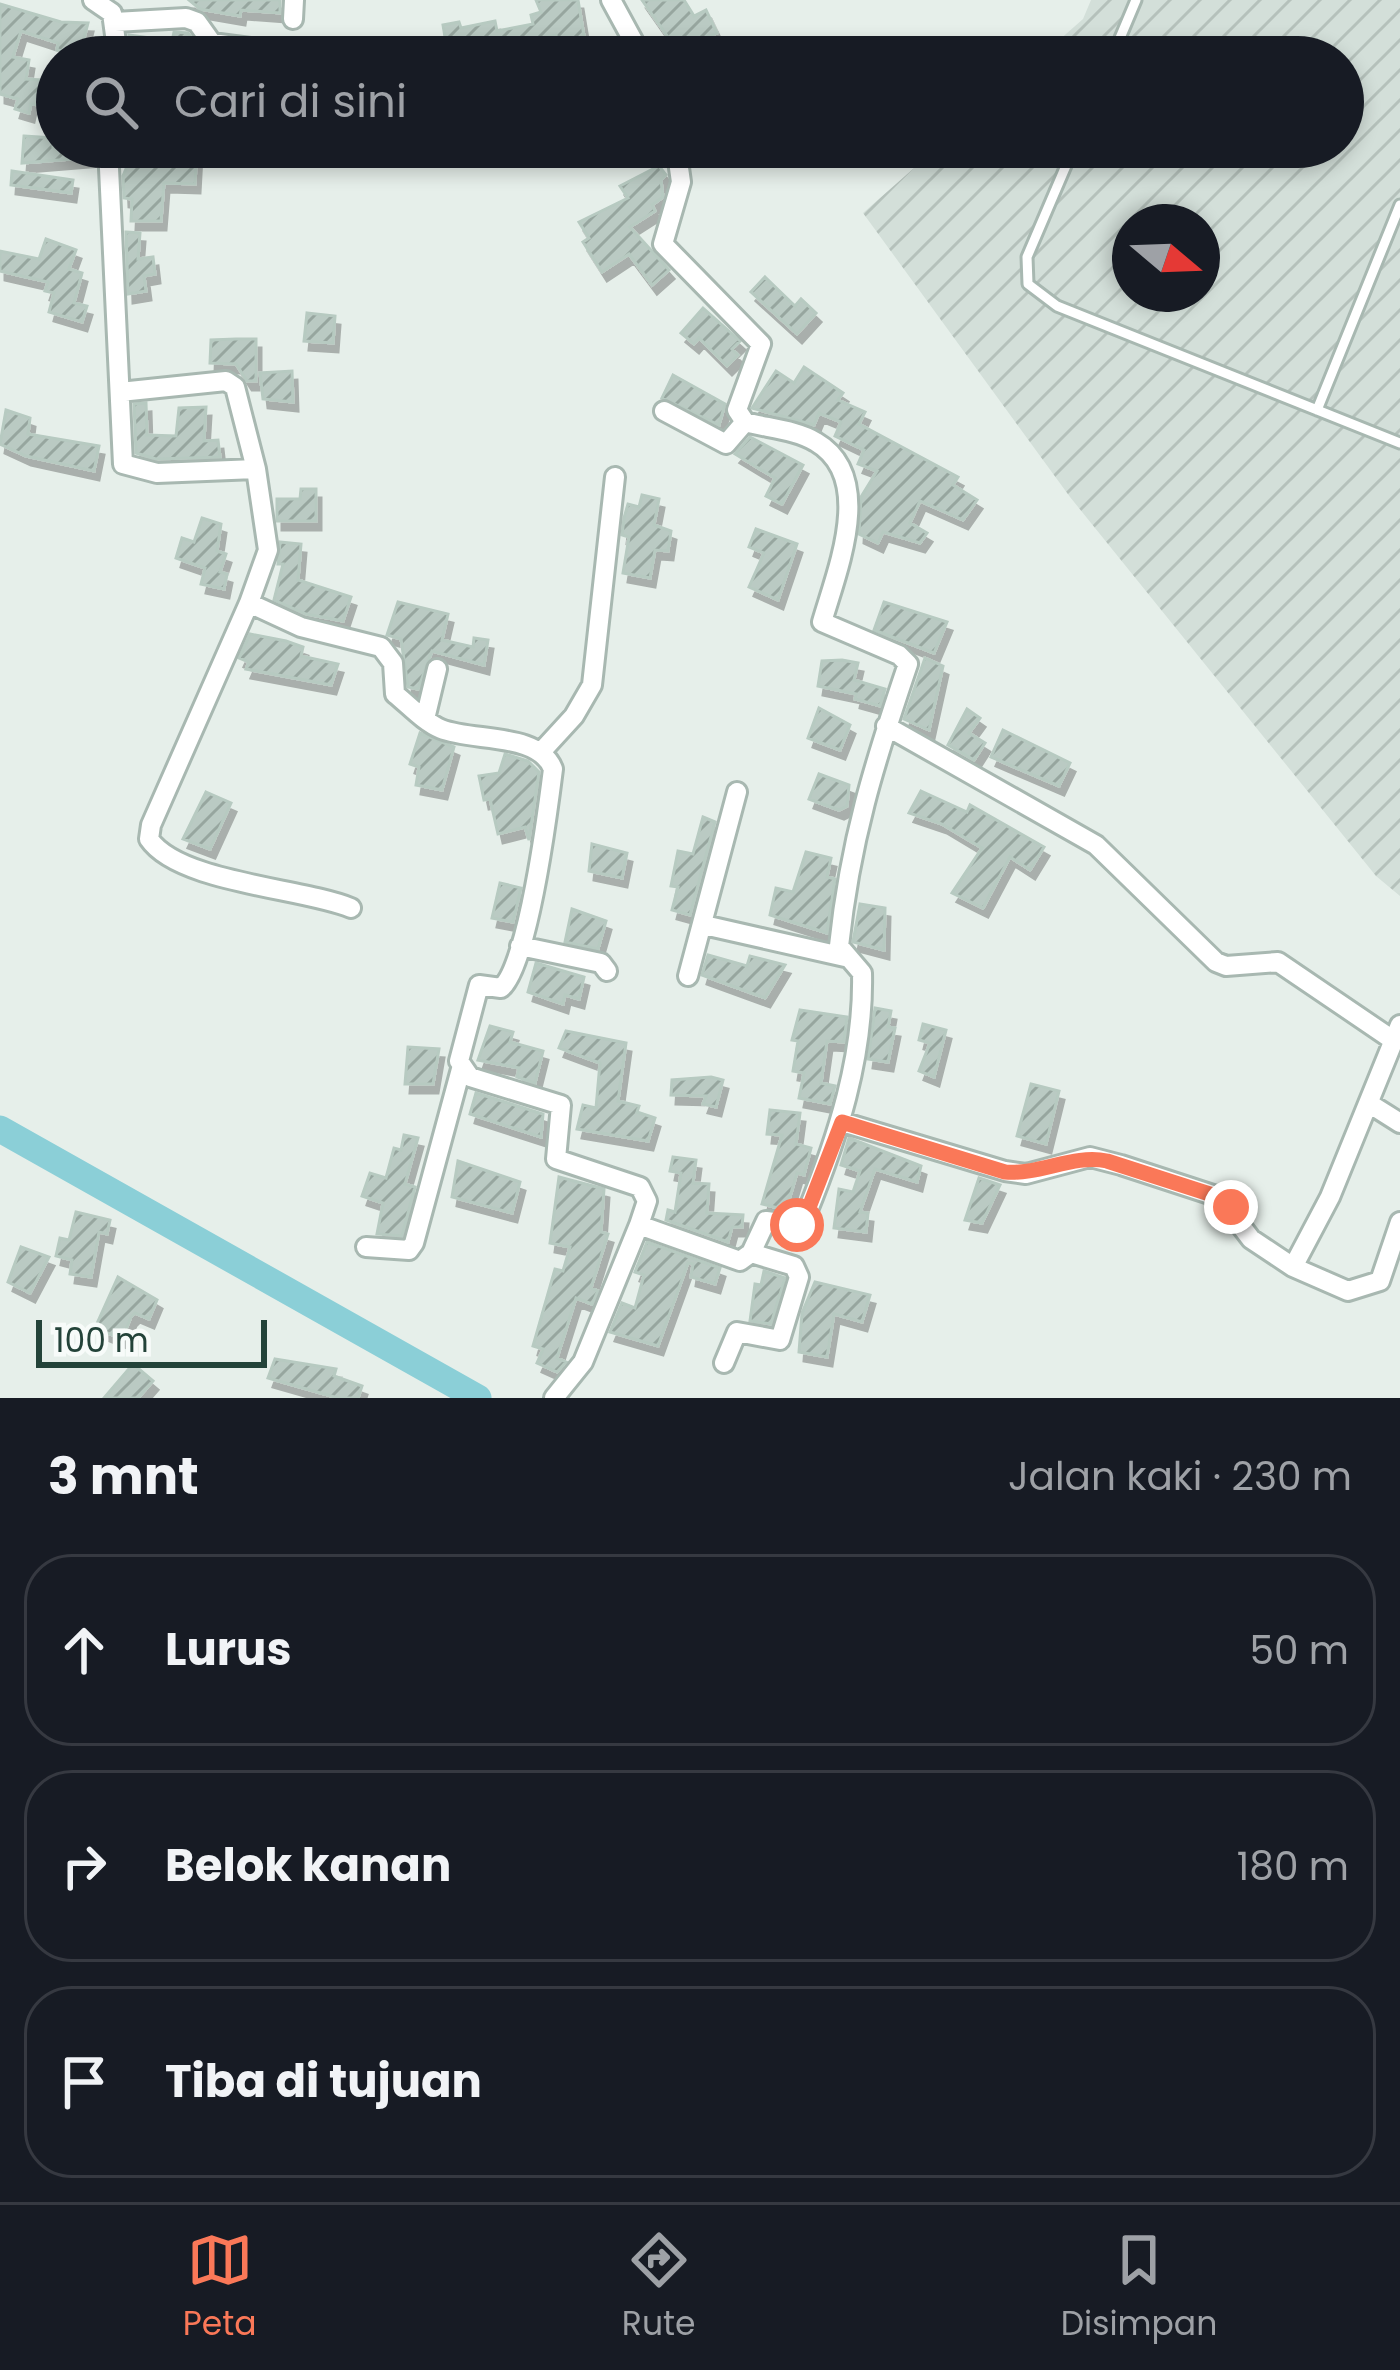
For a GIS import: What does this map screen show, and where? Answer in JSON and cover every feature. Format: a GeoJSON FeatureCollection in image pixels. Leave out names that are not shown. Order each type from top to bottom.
{"type":"FeatureCollection","features":[{"type":"Feature","properties":{"kind":"street"},"geometry":{"type":"LineString","coordinates":[[93,0],[112,13],[116,36]]}},
{"type":"Feature","properties":{"kind":"street"},"geometry":{"type":"LineString","coordinates":[[611,0],[631,36]]}},
{"type":"Feature","properties":{"kind":"street"},"geometry":{"type":"LineString","coordinates":[[115,22],[186,18],[197,22],[207,36]]}},
{"type":"Feature","properties":{"kind":"street"},"geometry":{"type":"LineString","coordinates":[[109,168],[120,455],[130,470],[256,469]]}},
{"type":"Feature","properties":{"kind":"street"},"geometry":{"type":"LineString","coordinates":[[679,168],[681,182],[663,244],[760,339],[762,349],[738,400],[745,422]]}},
{"type":"Feature","properties":{"kind":"street"},"geometry":{"type":"LineString","coordinates":[[120,392],[226,381],[236,387],[256,469],[268,550],[149,839],[169,858],[269,891],[350,908]]}},
{"type":"Feature","properties":{"kind":"street"},"geometry":{"type":"LineString","coordinates":[[664,411],[726,444],[745,422]]}},
{"type":"Feature","properties":{"kind":"street"},"geometry":{"type":"LineString","coordinates":[[640,1225],[740,1261],[751,1253],[766,1221],[802,1223],[842,1122],[862,979],[839,946],[848,867],[906,660],[822,622],[845,532],[847,476],[835,456],[813,439],[745,422]]}},
{"type":"Feature","properties":{"kind":"street"},"geometry":{"type":"LineString","coordinates":[[541,752],[574,716],[592,685],[615,477]]}},
{"type":"Feature","properties":{"kind":"street"},"geometry":{"type":"LineString","coordinates":[[249,603],[302,627],[381,647],[393,663],[395,694],[425,719],[441,729],[541,752],[553,769],[540,862],[520,946],[508,982],[501,988],[479,985],[414,1243],[410,1250],[367,1247]]}},
{"type":"Feature","properties":{"kind":"street"},"geometry":{"type":"LineString","coordinates":[[425,719],[436,669]]}},
{"type":"Feature","properties":{"kind":"street"},"geometry":{"type":"LineString","coordinates":[[886,726],[1096,845],[1216,962],[1226,966],[1278,962],[1395,1031],[1370,1104],[1293,1268]]}},
{"type":"Feature","properties":{"kind":"street"},"geometry":{"type":"LineString","coordinates":[[688,976],[737,792]]}},
{"type":"Feature","properties":{"kind":"street"},"geometry":{"type":"LineString","coordinates":[[704,925],[844,957]]}},
{"type":"Feature","properties":{"kind":"street"},"geometry":{"type":"LineString","coordinates":[[520,946],[601,963],[607,971]]}},
{"type":"Feature","properties":{"kind":"street"},"geometry":{"type":"LineString","coordinates":[[461,1069],[561,1105],[556,1159],[640,1187],[647,1201],[583,1362],[554,1398]]}},
{"type":"Feature","properties":{"kind":"street"},"geometry":{"type":"LineString","coordinates":[[1370,1104],[1400,1123]]}},
{"type":"Feature","properties":{"kind":"street"},"geometry":{"type":"LineString","coordinates":[[842,1122],[1005,1172],[1026,1174],[1090,1157],[1219,1197],[1251,1239],[1293,1268],[1348,1291],[1376,1286],[1400,1222]]}},
{"type":"Feature","properties":{"kind":"street"},"geometry":{"type":"LineString","coordinates":[[724,1363],[737,1333],[780,1340],[800,1277],[794,1266],[751,1253]]}},
{"type":"Feature","properties":{"kind":"lane"},"geometry":{"type":"LineString","coordinates":[[1121,36],[1136,0]]}},
{"type":"Feature","properties":{"kind":"lane"},"geometry":{"type":"LineString","coordinates":[[1065,168],[1028,256],[1028,284],[1057,306],[1400,443]]}},
{"type":"Feature","properties":{"kind":"lane"},"geometry":{"type":"LineString","coordinates":[[1318,410],[1400,205]]}},
{"type":"Feature","properties":{"kind":"shaded area"},"geometry":{"type":"Polygon","coordinates":[[[1091,0],[1400,0],[1400,896],[1376,876],[1070,497],[863,213],[914,168],[1364,168],[1364,36],[1064,36],[1083,19],[1091,0]]]}},
{"type":"Feature","properties":{"kind":"building"},"geometry":{"type":"Polygon","coordinates":[[[189,0],[280,0],[280,13],[241,10],[240,16],[200,9],[189,0]]]}},
{"type":"Feature","properties":{"kind":"building"},"geometry":{"type":"Polygon","coordinates":[[[536,0],[578,0],[584,36],[445,36],[443,25],[459,22],[461,28],[495,21],[497,31],[533,24],[531,15],[541,12],[536,0]]]}},
{"type":"Feature","properties":{"kind":"building"},"geometry":{"type":"Polygon","coordinates":[[[642,0],[684,0],[694,16],[706,10],[717,33],[710,36],[667,36],[642,0]]]}},
{"type":"Feature","properties":{"kind":"building"},"geometry":{"type":"Polygon","coordinates":[[[0,4],[61,22],[88,23],[85,36],[36,36],[21,31],[13,57],[29,60],[26,79],[36,80],[36,105],[31,104],[29,113],[15,109],[18,99],[0,94],[0,4]]]}},
{"type":"Feature","properties":{"kind":"building"},"geometry":{"type":"Polygon","coordinates":[[[24,136],[36,137],[36,162],[22,163],[24,136]]]}},
{"type":"Feature","properties":{"kind":"building"},"geometry":{"type":"Polygon","coordinates":[[[126,168],[196,168],[195,184],[164,183],[161,221],[131,221],[132,199],[124,198],[126,168]]]}},
{"type":"Feature","properties":{"kind":"building"},"geometry":{"type":"Polygon","coordinates":[[[655,168],[666,175],[661,180],[663,197],[652,205],[655,211],[630,227],[669,270],[652,285],[629,254],[602,272],[583,242],[589,238],[579,222],[628,198],[620,186],[655,168]]]}},
{"type":"Feature","properties":{"kind":"building"},"geometry":{"type":"Polygon","coordinates":[[[12,171],[73,180],[71,193],[11,185],[12,171]]]}},
{"type":"Feature","properties":{"kind":"building"},"geometry":{"type":"Polygon","coordinates":[[[126,232],[140,233],[138,259],[153,257],[155,274],[144,276],[146,291],[128,294],[126,232]]]}},
{"type":"Feature","properties":{"kind":"building"},"geometry":{"type":"Polygon","coordinates":[[[46,239],[76,250],[69,269],[82,273],[74,303],[87,306],[82,322],[49,312],[54,293],[45,291],[48,282],[0,271],[0,251],[39,259],[46,239]]]}},
{"type":"Feature","properties":{"kind":"building"},"geometry":{"type":"Polygon","coordinates":[[[765,277],[795,306],[801,299],[816,313],[797,334],[751,292],[765,277]]]}},
{"type":"Feature","properties":{"kind":"building"},"geometry":{"type":"Polygon","coordinates":[[[703,308],[740,341],[732,349],[738,355],[727,366],[699,338],[694,344],[681,333],[703,308]]]}},
{"type":"Feature","properties":{"kind":"building"},"geometry":{"type":"Polygon","coordinates":[[[307,313],[335,316],[333,343],[304,341],[307,313]]]}},
{"type":"Feature","properties":{"kind":"building"},"geometry":{"type":"Polygon","coordinates":[[[256,339],[256,381],[247,381],[236,364],[210,363],[211,340],[256,339]]]}},
{"type":"Feature","properties":{"kind":"building"},"geometry":{"type":"Polygon","coordinates":[[[804,367],[843,393],[838,400],[865,412],[859,424],[958,477],[953,485],[977,500],[963,520],[920,501],[910,523],[927,533],[920,543],[883,532],[878,543],[859,534],[861,497],[877,471],[858,464],[864,450],[835,436],[841,422],[819,413],[814,425],[752,408],[776,371],[794,383],[804,367]]]}},
{"type":"Feature","properties":{"kind":"building"},"geometry":{"type":"Polygon","coordinates":[[[292,371],[293,402],[263,399],[260,373],[292,371]]]}},
{"type":"Feature","properties":{"kind":"building"},"geometry":{"type":"Polygon","coordinates":[[[673,375],[725,404],[719,425],[662,398],[673,375]]]}},
{"type":"Feature","properties":{"kind":"building"},"geometry":{"type":"Polygon","coordinates":[[[146,403],[147,435],[176,436],[179,408],[206,407],[204,441],[218,440],[220,457],[156,459],[136,453],[134,404],[146,403]]]}},
{"type":"Feature","properties":{"kind":"building"},"geometry":{"type":"Polygon","coordinates":[[[6,410],[30,418],[28,434],[99,446],[94,471],[26,456],[0,444],[6,410]]]}},
{"type":"Feature","properties":{"kind":"building"},"geometry":{"type":"Polygon","coordinates":[[[750,437],[803,465],[782,504],[766,496],[775,478],[735,454],[750,437]]]}},
{"type":"Feature","properties":{"kind":"building"},"geometry":{"type":"Polygon","coordinates":[[[301,489],[316,489],[316,521],[277,521],[277,499],[300,499],[301,489]]]}},
{"type":"Feature","properties":{"kind":"building"},"geometry":{"type":"Polygon","coordinates":[[[642,495],[659,499],[654,525],[671,531],[668,551],[655,550],[650,578],[623,573],[629,537],[622,535],[624,518],[628,504],[639,507],[642,495]]]}},
{"type":"Feature","properties":{"kind":"building"},"geometry":{"type":"Polygon","coordinates":[[[202,518],[221,524],[217,551],[226,554],[220,572],[227,574],[224,589],[201,584],[205,568],[176,558],[182,538],[194,542],[202,518]]]}},
{"type":"Feature","properties":{"kind":"building"},"geometry":{"type":"Polygon","coordinates":[[[756,529],[797,544],[778,600],[749,587],[764,553],[749,547],[756,529]]]}},
{"type":"Feature","properties":{"kind":"building"},"geometry":{"type":"Polygon","coordinates":[[[280,542],[301,544],[298,580],[351,597],[343,621],[306,614],[274,600],[283,564],[278,564],[280,542]]]}},
{"type":"Feature","properties":{"kind":"building"},"geometry":{"type":"Polygon","coordinates":[[[398,602],[448,614],[442,640],[473,647],[474,638],[488,640],[484,665],[432,651],[418,689],[408,687],[401,639],[387,635],[398,602]]]}},
{"type":"Feature","properties":{"kind":"building"},"geometry":{"type":"Polygon","coordinates":[[[884,602],[947,622],[934,653],[874,630],[884,602]]]}},
{"type":"Feature","properties":{"kind":"building"},"geometry":{"type":"Polygon","coordinates":[[[250,634],[286,641],[303,647],[301,656],[338,664],[331,685],[246,669],[249,662],[239,658],[250,634]]]}},
{"type":"Feature","properties":{"kind":"building"},"geometry":{"type":"Polygon","coordinates":[[[925,658],[943,666],[929,730],[904,719],[925,658]]]}},
{"type":"Feature","properties":{"kind":"building"},"geometry":{"type":"Polygon","coordinates":[[[822,661],[858,663],[854,680],[885,689],[880,706],[855,699],[856,694],[818,686],[822,661]]]}},
{"type":"Feature","properties":{"kind":"building"},"geometry":{"type":"Polygon","coordinates":[[[819,708],[850,725],[840,750],[808,738],[819,708]]]}},
{"type":"Feature","properties":{"kind":"building"},"geometry":{"type":"Polygon","coordinates":[[[967,709],[980,718],[969,733],[985,743],[974,760],[948,745],[967,709]]]}},
{"type":"Feature","properties":{"kind":"building"},"geometry":{"type":"Polygon","coordinates":[[[1003,730],[1070,763],[1059,786],[991,757],[1003,730]]]}},
{"type":"Feature","properties":{"kind":"building"},"geometry":{"type":"Polygon","coordinates":[[[420,733],[454,747],[442,790],[416,785],[419,767],[410,764],[420,733]]]}},
{"type":"Feature","properties":{"kind":"building"},"geometry":{"type":"Polygon","coordinates":[[[505,754],[528,761],[539,772],[529,840],[525,827],[498,834],[490,799],[484,800],[479,776],[499,773],[505,754]]]}},
{"type":"Feature","properties":{"kind":"building"},"geometry":{"type":"Polygon","coordinates":[[[819,774],[849,785],[847,806],[839,810],[809,799],[819,774]]]}},
{"type":"Feature","properties":{"kind":"building"},"geometry":{"type":"Polygon","coordinates":[[[921,791],[967,812],[970,805],[1044,847],[1030,870],[1010,857],[983,908],[952,893],[982,848],[942,824],[909,813],[921,791]]]}},
{"type":"Feature","properties":{"kind":"building"},"geometry":{"type":"Polygon","coordinates":[[[206,792],[231,803],[210,849],[183,839],[206,792]]]}},
{"type":"Feature","properties":{"kind":"building"},"geometry":{"type":"Polygon","coordinates":[[[703,817],[715,822],[690,915],[672,910],[678,887],[671,886],[678,851],[693,854],[703,817]]]}},
{"type":"Feature","properties":{"kind":"building"},"geometry":{"type":"Polygon","coordinates":[[[592,844],[627,853],[622,878],[589,871],[592,844]]]}},
{"type":"Feature","properties":{"kind":"building"},"geometry":{"type":"Polygon","coordinates":[[[806,852],[831,858],[827,877],[835,879],[827,933],[770,915],[776,888],[793,892],[806,852]]]}},
{"type":"Feature","properties":{"kind":"building"},"geometry":{"type":"Polygon","coordinates":[[[500,883],[521,888],[513,922],[492,918],[500,883]]]}},
{"type":"Feature","properties":{"kind":"building"},"geometry":{"type":"Polygon","coordinates":[[[860,904],[885,908],[884,950],[853,942],[860,904]]]}},
{"type":"Feature","properties":{"kind":"building"},"geometry":{"type":"Polygon","coordinates":[[[572,909],[606,921],[598,949],[565,942],[572,909]]]}},
{"type":"Feature","properties":{"kind":"building"},"geometry":{"type":"Polygon","coordinates":[[[708,955],[747,966],[750,956],[785,965],[765,998],[702,975],[708,955]]]}},
{"type":"Feature","properties":{"kind":"building"},"geometry":{"type":"Polygon","coordinates":[[[536,963],[584,977],[579,999],[565,995],[563,1004],[528,992],[536,963]]]}},
{"type":"Feature","properties":{"kind":"building"},"geometry":{"type":"Polygon","coordinates":[[[875,1008],[891,1011],[888,1027],[895,1028],[888,1062],[868,1059],[875,1008]]]}},
{"type":"Feature","properties":{"kind":"building"},"geometry":{"type":"Polygon","coordinates":[[[800,1010],[847,1017],[844,1042],[827,1041],[821,1083],[835,1086],[830,1104],[799,1098],[804,1073],[793,1071],[798,1041],[792,1040],[800,1010]]]}},
{"type":"Feature","properties":{"kind":"building"},"geometry":{"type":"Polygon","coordinates":[[[923,1024],[946,1030],[934,1077],[919,1071],[930,1043],[919,1040],[923,1024]]]}},
{"type":"Feature","properties":{"kind":"building"},"geometry":{"type":"Polygon","coordinates":[[[490,1026],[513,1032],[510,1042],[543,1051],[535,1083],[517,1077],[519,1068],[478,1060],[490,1026]]]}},
{"type":"Feature","properties":{"kind":"building"},"geometry":{"type":"Polygon","coordinates":[[[566,1031],[626,1043],[618,1101],[639,1106],[637,1112],[655,1118],[648,1141],[577,1129],[583,1105],[596,1108],[600,1063],[559,1048],[566,1031]]]}},
{"type":"Feature","properties":{"kind":"building"},"geometry":{"type":"Polygon","coordinates":[[[408,1047],[439,1049],[433,1084],[405,1084],[408,1047]]]}},
{"type":"Feature","properties":{"kind":"building"},"geometry":{"type":"Polygon","coordinates":[[[672,1080],[723,1080],[716,1107],[703,1104],[706,1096],[671,1095],[672,1080]]]}},
{"type":"Feature","properties":{"kind":"building"},"geometry":{"type":"Polygon","coordinates":[[[1031,1084],[1059,1091],[1046,1144],[1017,1136],[1031,1084]]]}},
{"type":"Feature","properties":{"kind":"building"},"geometry":{"type":"Polygon","coordinates":[[[476,1093],[543,1114],[541,1137],[470,1114],[476,1093]]]}},
{"type":"Feature","properties":{"kind":"building"},"geometry":{"type":"Polygon","coordinates":[[[770,1110],[800,1113],[796,1144],[811,1148],[804,1175],[797,1173],[786,1210],[762,1204],[782,1135],[767,1134],[770,1110]]]}},
{"type":"Feature","properties":{"kind":"building"},"geometry":{"type":"Polygon","coordinates":[[[404,1135],[418,1138],[405,1184],[415,1187],[402,1236],[377,1234],[383,1203],[362,1196],[370,1173],[386,1178],[394,1148],[401,1150],[404,1135]]]}},
{"type":"Feature","properties":{"kind":"building"},"geometry":{"type":"Polygon","coordinates":[[[849,1138],[921,1166],[917,1182],[875,1169],[860,1212],[868,1213],[866,1232],[834,1228],[839,1189],[853,1192],[860,1171],[841,1165],[849,1138]]]}},
{"type":"Feature","properties":{"kind":"building"},"geometry":{"type":"Polygon","coordinates":[[[673,1157],[696,1160],[693,1183],[709,1184],[707,1213],[743,1215],[742,1227],[732,1227],[728,1242],[666,1220],[668,1210],[675,1212],[681,1173],[670,1171],[673,1157]]]}},
{"type":"Feature","properties":{"kind":"building"},"geometry":{"type":"Polygon","coordinates":[[[458,1161],[520,1182],[512,1213],[452,1197],[458,1161]]]}},
{"type":"Feature","properties":{"kind":"building"},"geometry":{"type":"Polygon","coordinates":[[[559,1177],[604,1189],[601,1232],[608,1234],[591,1288],[598,1291],[592,1304],[576,1298],[557,1358],[566,1362],[557,1372],[537,1363],[543,1349],[533,1346],[555,1269],[563,1271],[570,1247],[550,1243],[559,1177]]]}},
{"type":"Feature","properties":{"kind":"building"},"geometry":{"type":"Polygon","coordinates":[[[979,1178],[1000,1185],[982,1223],[965,1220],[979,1178]]]}},
{"type":"Feature","properties":{"kind":"building"},"geometry":{"type":"Polygon","coordinates":[[[76,1212],[110,1220],[107,1234],[99,1232],[91,1277],[70,1274],[72,1260],[56,1256],[60,1238],[69,1240],[76,1212]]]}},
{"type":"Feature","properties":{"kind":"building"},"geometry":{"type":"Polygon","coordinates":[[[647,1242],[720,1268],[715,1284],[691,1277],[693,1264],[688,1263],[658,1346],[610,1332],[622,1303],[635,1308],[644,1275],[635,1272],[647,1242]]]}},
{"type":"Feature","properties":{"kind":"building"},"geometry":{"type":"Polygon","coordinates":[[[21,1247],[49,1257],[30,1293],[8,1282],[21,1247]]]}},
{"type":"Feature","properties":{"kind":"building"},"geometry":{"type":"Polygon","coordinates":[[[764,1271],[785,1278],[771,1324],[750,1321],[755,1284],[761,1285],[764,1271]]]}},
{"type":"Feature","properties":{"kind":"building"},"geometry":{"type":"Polygon","coordinates":[[[118,1277],[157,1300],[149,1319],[135,1313],[131,1317],[122,1339],[95,1328],[118,1277]]]}},
{"type":"Feature","properties":{"kind":"building"},"geometry":{"type":"Polygon","coordinates":[[[815,1282],[870,1295],[862,1322],[834,1314],[827,1357],[799,1352],[802,1313],[815,1282]]]}},
{"type":"Feature","properties":{"kind":"building"},"geometry":{"type":"Polygon","coordinates":[[[275,1359],[336,1369],[334,1376],[362,1386],[358,1398],[338,1398],[268,1378],[275,1359]]]}},
{"type":"Feature","properties":{"kind":"building"},"geometry":{"type":"Polygon","coordinates":[[[133,1364],[153,1381],[138,1398],[104,1398],[133,1364]]]}},
{"type":"Feature","properties":{"kind":"waterway"},"geometry":{"type":"LineString","coordinates":[[0,1129],[478,1398]]}},
{"type":"Feature","properties":{"kind":"route"},"geometry":{"type":"LineString","coordinates":[[797,1225],[806,1215],[842,1122],[1005,1172],[1026,1174],[1090,1157],[1219,1197],[1231,1207]]}}]}
